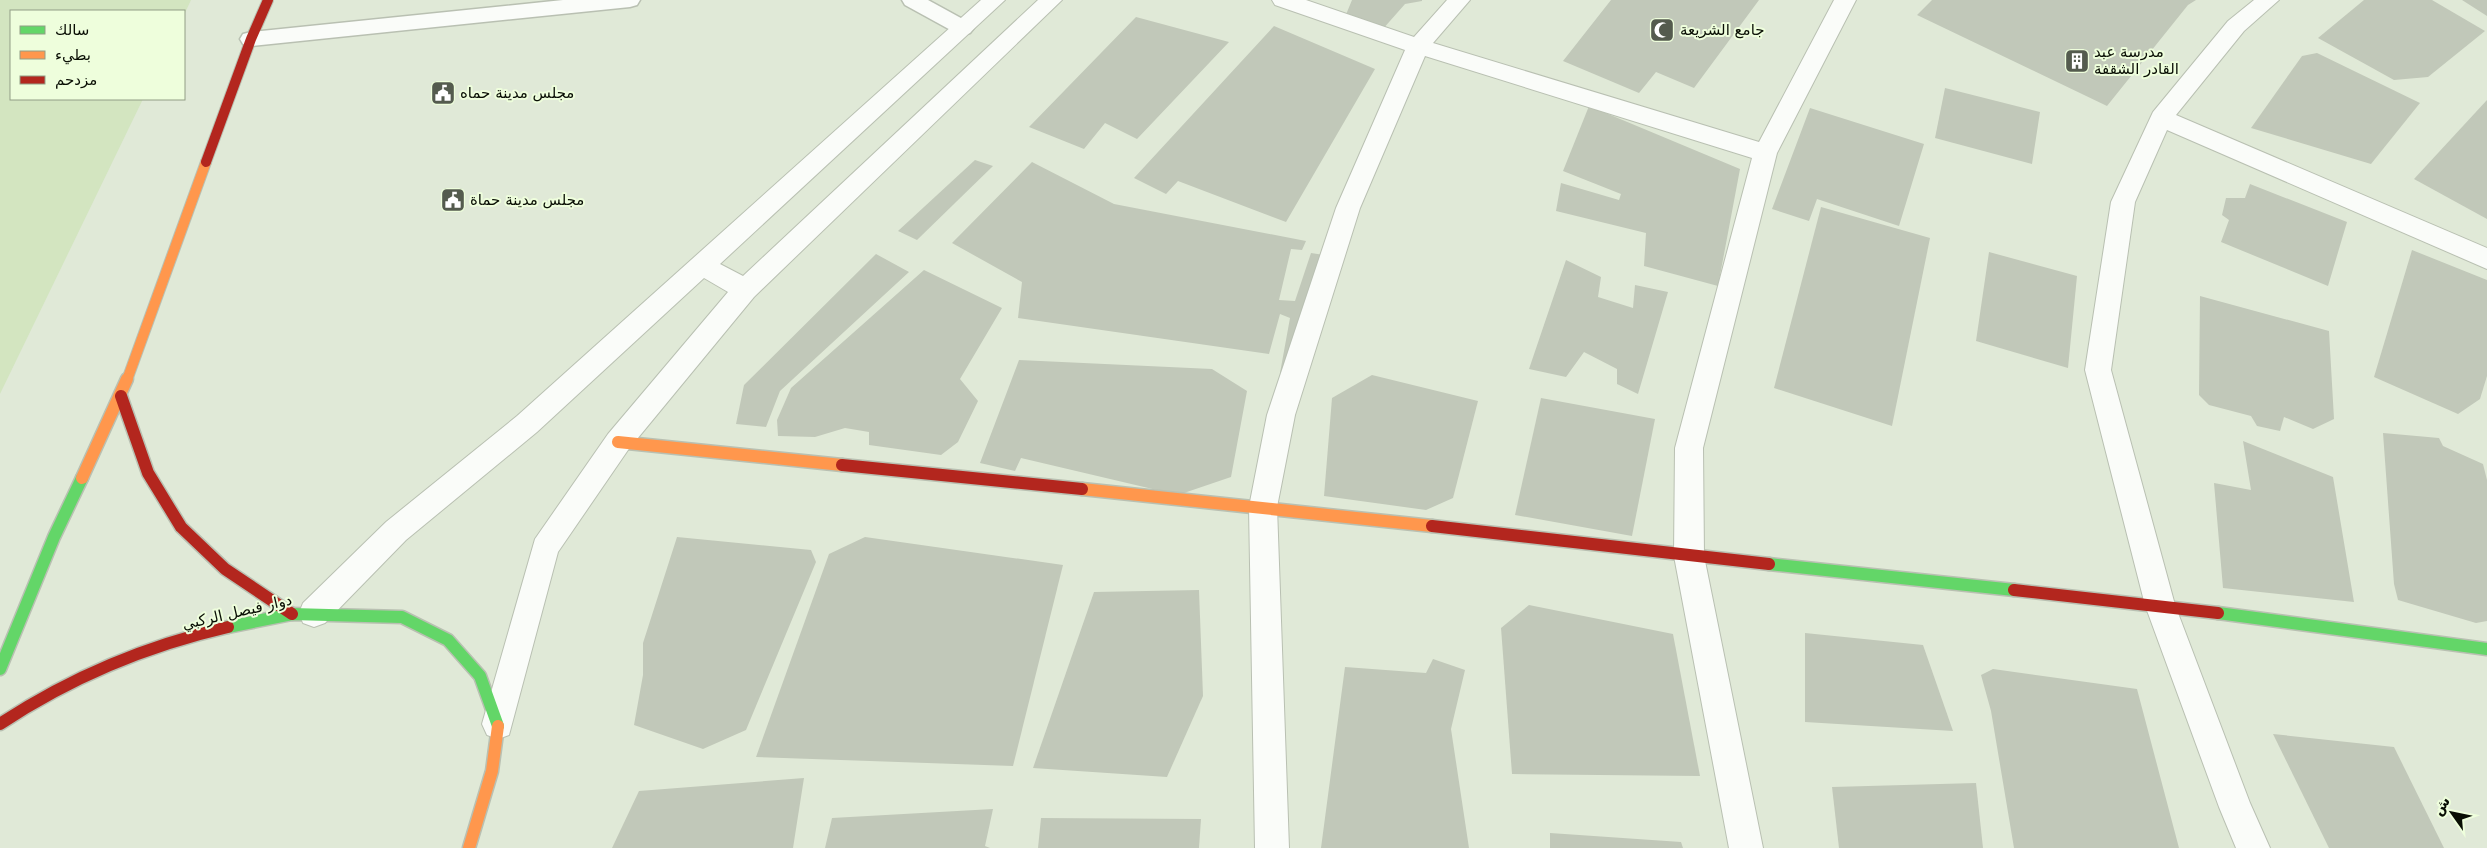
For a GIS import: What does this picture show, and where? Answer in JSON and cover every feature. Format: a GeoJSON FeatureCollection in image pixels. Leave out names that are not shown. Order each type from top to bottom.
{"type":"FeatureCollection","features":[{"type":"Feature","properties":{"kind":"main road"},"geometry":{"type":"LineString","coordinates":[[0,669],[54,537],[121,396],[251,39],[268,0]]}},
{"type":"Feature","properties":{"kind":"main road"},"geometry":{"type":"LineString","coordinates":[[121,396],[148,473],[181,527],[225,569],[303,613]]}},
{"type":"Feature","properties":{"kind":"main road"},"geometry":{"type":"LineString","coordinates":[[618,442],[1263,507],[1689,556],[2160,605],[2487,649]]}},
{"type":"Feature","properties":{"kind":"main road","name":"دوار فيصل الركبي"},"geometry":{"type":"LineString","coordinates":[[0,724],[28,703],[80,676],[164,645],[224,628],[303,613],[402,617],[448,640],[480,676],[498,724],[492,771],[469,848]]}},
{"type":"Feature","properties":{"kind":"street"},"geometry":{"type":"LineString","coordinates":[[303,613],[396,531],[527,424],[994,0]]}},
{"type":"Feature","properties":{"kind":"street"},"geometry":{"type":"LineString","coordinates":[[498,724],[545,548],[618,442],[745,290],[1051,0]]}},
{"type":"Feature","properties":{"kind":"street"},"geometry":{"type":"LineString","coordinates":[[1283,0],[1418,46],[1765,153]]}},
{"type":"Feature","properties":{"kind":"street"},"geometry":{"type":"LineString","coordinates":[[1272,848],[1263,507],[1281,415],[1348,208],[1418,46],[1459,0]]}},
{"type":"Feature","properties":{"kind":"street"},"geometry":{"type":"LineString","coordinates":[[1746,848],[1689,556],[1689,448],[1765,153],[1845,0]]}},
{"type":"Feature","properties":{"kind":"street"},"geometry":{"type":"LineString","coordinates":[[2253,848],[2235,807],[2160,605],[2098,370],[2123,202],[2161,118],[2236,26],[2268,0]]}},
{"type":"Feature","properties":{"kind":"street"},"geometry":{"type":"LineString","coordinates":[[2161,118],[2487,259]]}},
{"type":"Feature","properties":{"kind":"street"},"geometry":{"type":"LineString","coordinates":[[702,265],[745,290]]}},
{"type":"Feature","properties":{"kind":"lane"},"geometry":{"type":"LineString","coordinates":[[251,39],[630,0]]}},
{"type":"Feature","properties":{"kind":"lane"},"geometry":{"type":"LineString","coordinates":[[912,0],[963,28]]}},
{"type":"Feature","properties":{"kind":"green space"},"geometry":{"type":"Polygon","coordinates":[[[0,0],[191,0],[185,13],[185,10],[10,10],[10,100],[143,100],[0,394],[0,0]]]}},
{"type":"Feature","properties":{"kind":"building"},"geometry":{"type":"Polygon","coordinates":[[[1352,0],[1422,1],[1405,4],[1382,30],[1345,17],[1352,0]]]}},
{"type":"Feature","properties":{"kind":"building","name":"جامع الشريعة"},"geometry":{"type":"Polygon","coordinates":[[[1611,0],[1759,0],[1694,88],[1656,72],[1639,93],[1563,61],[1611,0]]]}},
{"type":"Feature","properties":{"kind":"building","name":"مدرسة عبد القادر الشقفة"},"geometry":{"type":"Polygon","coordinates":[[[1932,0],[2196,0],[2188,5],[2107,106],[1917,15],[1932,0]]]}},
{"type":"Feature","properties":{"kind":"building"},"geometry":{"type":"Polygon","coordinates":[[[2364,0],[2432,0],[2485,31],[2428,77],[2394,80],[2318,38],[2364,0]]]}},
{"type":"Feature","properties":{"kind":"building"},"geometry":{"type":"Polygon","coordinates":[[[2462,0],[2487,0],[2487,16],[2462,0]]]}},
{"type":"Feature","properties":{"kind":"building"},"geometry":{"type":"Polygon","coordinates":[[[1136,17],[1229,42],[1137,139],[1105,123],[1084,149],[1029,127],[1136,17]]]}},
{"type":"Feature","properties":{"kind":"building"},"geometry":{"type":"Polygon","coordinates":[[[1274,26],[1375,69],[1286,222],[1178,181],[1166,194],[1134,178],[1274,26]]]}},
{"type":"Feature","properties":{"kind":"building"},"geometry":{"type":"Polygon","coordinates":[[[2317,53],[2420,103],[2371,164],[2251,128],[2302,56],[2317,53]]]}},
{"type":"Feature","properties":{"kind":"building"},"geometry":{"type":"Polygon","coordinates":[[[1945,88],[2040,112],[2032,164],[1935,138],[1945,88]]]}},
{"type":"Feature","properties":{"kind":"building"},"geometry":{"type":"Polygon","coordinates":[[[2487,100],[2487,219],[2414,179],[2487,100]]]}},
{"type":"Feature","properties":{"kind":"building"},"geometry":{"type":"Polygon","coordinates":[[[1589,106],[1740,169],[1718,286],[1644,266],[1646,233],[1556,211],[1561,183],[1619,200],[1621,194],[1563,171],[1589,106]]]}},
{"type":"Feature","properties":{"kind":"building"},"geometry":{"type":"Polygon","coordinates":[[[1810,108],[1924,144],[1899,226],[1817,199],[1809,221],[1772,209],[1810,108]]]}},
{"type":"Feature","properties":{"kind":"building"},"geometry":{"type":"Polygon","coordinates":[[[975,160],[993,166],[917,240],[898,231],[975,160]]]}},
{"type":"Feature","properties":{"kind":"building"},"geometry":{"type":"Polygon","coordinates":[[[1032,162],[1114,204],[1306,241],[1302,250],[1291,249],[1279,300],[1295,301],[1311,253],[1324,255],[1289,375],[1280,373],[1290,318],[1280,314],[1269,354],[1018,318],[1022,282],[952,243],[1032,162]]]}},
{"type":"Feature","properties":{"kind":"building"},"geometry":{"type":"Polygon","coordinates":[[[2250,184],[2347,222],[2328,286],[2221,242],[2229,220],[2222,215],[2226,198],[2245,198],[2250,184]]]}},
{"type":"Feature","properties":{"kind":"building"},"geometry":{"type":"Polygon","coordinates":[[[1821,207],[1930,238],[1892,426],[1774,388],[1821,207]]]}},
{"type":"Feature","properties":{"kind":"building"},"geometry":{"type":"Polygon","coordinates":[[[2412,250],[2487,280],[2487,376],[2480,399],[2458,414],[2374,377],[2412,250]]]}},
{"type":"Feature","properties":{"kind":"building"},"geometry":{"type":"Polygon","coordinates":[[[1989,252],[2077,276],[2068,368],[1976,341],[1989,252]]]}},
{"type":"Feature","properties":{"kind":"building"},"geometry":{"type":"Polygon","coordinates":[[[876,254],[909,272],[780,391],[766,427],[736,424],[744,385],[876,254]]]}},
{"type":"Feature","properties":{"kind":"building"},"geometry":{"type":"Polygon","coordinates":[[[1566,260],[1601,277],[1598,297],[1633,308],[1635,285],[1668,292],[1638,394],[1617,384],[1617,369],[1584,352],[1566,377],[1529,369],[1566,260]]]}},
{"type":"Feature","properties":{"kind":"building"},"geometry":{"type":"Polygon","coordinates":[[[924,270],[1002,308],[960,379],[978,401],[958,442],[941,455],[869,445],[869,432],[845,428],[815,437],[778,436],[777,420],[791,388],[924,270]]]}},
{"type":"Feature","properties":{"kind":"building"},"geometry":{"type":"Polygon","coordinates":[[[2200,296],[2329,331],[2334,419],[2313,429],[2284,417],[2280,431],[2257,426],[2251,416],[2209,405],[2199,395],[2200,296]]]}},
{"type":"Feature","properties":{"kind":"building"},"geometry":{"type":"Polygon","coordinates":[[[1019,360],[1212,369],[1247,391],[1231,477],[1178,495],[1021,458],[1015,471],[980,463],[1019,360]]]}},
{"type":"Feature","properties":{"kind":"building"},"geometry":{"type":"Polygon","coordinates":[[[1372,375],[1478,401],[1453,498],[1426,510],[1324,496],[1332,398],[1372,375]]]}},
{"type":"Feature","properties":{"kind":"building"},"geometry":{"type":"Polygon","coordinates":[[[1541,398],[1655,419],[1632,536],[1515,515],[1541,398]]]}},
{"type":"Feature","properties":{"kind":"building"},"geometry":{"type":"Polygon","coordinates":[[[2383,433],[2439,438],[2443,446],[2483,464],[2487,480],[2487,621],[2476,623],[2398,600],[2394,584],[2383,433]]]}},
{"type":"Feature","properties":{"kind":"building"},"geometry":{"type":"Polygon","coordinates":[[[2243,441],[2333,477],[2354,602],[2223,588],[2214,483],[2251,490],[2243,441]]]}},
{"type":"Feature","properties":{"kind":"building"},"geometry":{"type":"Polygon","coordinates":[[[677,537],[811,550],[816,562],[746,730],[703,749],[634,725],[643,675],[643,643],[677,537]]]}},
{"type":"Feature","properties":{"kind":"building"},"geometry":{"type":"Polygon","coordinates":[[[865,537],[1063,565],[1013,766],[756,757],[829,554],[865,537]]]}},
{"type":"Feature","properties":{"kind":"building"},"geometry":{"type":"Polygon","coordinates":[[[1199,590],[1203,696],[1167,777],[1033,768],[1094,592],[1199,590]]]}},
{"type":"Feature","properties":{"kind":"building"},"geometry":{"type":"Polygon","coordinates":[[[1529,605],[1673,634],[1700,776],[1512,774],[1501,628],[1529,605]]]}},
{"type":"Feature","properties":{"kind":"building"},"geometry":{"type":"Polygon","coordinates":[[[1805,633],[1923,645],[1953,731],[1805,722],[1805,633]]]}},
{"type":"Feature","properties":{"kind":"building"},"geometry":{"type":"Polygon","coordinates":[[[1433,659],[1465,670],[1451,729],[1469,848],[1321,848],[1345,667],[1426,673],[1433,659]]]}},
{"type":"Feature","properties":{"kind":"building"},"geometry":{"type":"Polygon","coordinates":[[[1993,669],[2137,689],[2179,848],[2014,848],[1991,711],[1981,675],[1993,669]]]}},
{"type":"Feature","properties":{"kind":"building"},"geometry":{"type":"Polygon","coordinates":[[[2273,734],[2394,747],[2444,848],[2329,848],[2273,734]]]}},
{"type":"Feature","properties":{"kind":"building"},"geometry":{"type":"Polygon","coordinates":[[[804,778],[793,848],[612,848],[639,791],[804,778]]]}},
{"type":"Feature","properties":{"kind":"building"},"geometry":{"type":"Polygon","coordinates":[[[1976,783],[1983,848],[1839,848],[1832,787],[1976,783]]]}},
{"type":"Feature","properties":{"kind":"building"},"geometry":{"type":"Polygon","coordinates":[[[993,809],[985,846],[990,848],[825,848],[832,818],[993,809]]]}},
{"type":"Feature","properties":{"kind":"building"},"geometry":{"type":"Polygon","coordinates":[[[1041,818],[1201,819],[1199,848],[1038,848],[1041,818]]]}},
{"type":"Feature","properties":{"kind":"building"},"geometry":{"type":"Polygon","coordinates":[[[1550,833],[1681,842],[1683,848],[1550,848],[1550,833]]]}},
{"type":"Feature","properties":{"kind":"traffic: fast"},"geometry":{"type":"LineString","coordinates":[[0,669],[54,537],[82,478]]}},
{"type":"Feature","properties":{"kind":"traffic: fast"},"geometry":{"type":"LineString","coordinates":[[1769,564],[2014,590]]}},
{"type":"Feature","properties":{"kind":"traffic: fast"},"geometry":{"type":"LineString","coordinates":[[2218,613],[2487,649]]}},
{"type":"Feature","properties":{"kind":"traffic: fast"},"geometry":{"type":"LineString","coordinates":[[228,627],[292,614],[402,617],[448,640],[480,676],[498,726]]}},
{"type":"Feature","properties":{"kind":"traffic: slow"},"geometry":{"type":"LineString","coordinates":[[82,478],[121,396],[206,162]]}},
{"type":"Feature","properties":{"kind":"traffic: slow"},"geometry":{"type":"LineString","coordinates":[[618,442],[842,465]]}},
{"type":"Feature","properties":{"kind":"traffic: slow"},"geometry":{"type":"LineString","coordinates":[[1082,489],[1432,526]]}},
{"type":"Feature","properties":{"kind":"traffic: slow"},"geometry":{"type":"LineString","coordinates":[[469,848],[492,771],[498,726]]}},
{"type":"Feature","properties":{"kind":"traffic: jam"},"geometry":{"type":"LineString","coordinates":[[206,162],[251,39],[268,0]]}},
{"type":"Feature","properties":{"kind":"traffic: jam"},"geometry":{"type":"LineString","coordinates":[[121,396],[148,473],[181,527],[225,569],[292,614]]}},
{"type":"Feature","properties":{"kind":"traffic: jam"},"geometry":{"type":"LineString","coordinates":[[842,465],[1082,489]]}},
{"type":"Feature","properties":{"kind":"traffic: jam"},"geometry":{"type":"LineString","coordinates":[[1432,526],[1769,564]]}},
{"type":"Feature","properties":{"kind":"traffic: jam"},"geometry":{"type":"LineString","coordinates":[[2014,590],[2218,613]]}},
{"type":"Feature","properties":{"kind":"traffic: jam"},"geometry":{"type":"LineString","coordinates":[[0,724],[52,691],[109,664],[168,643],[228,627]]}},
{"type":"Feature","properties":{"kind":"place","name":"جامع الشريعة"},"geometry":{"type":"Point","coordinates":[1662,30]}},
{"type":"Feature","properties":{"kind":"place","name":"مدرسة عبد القادر الشقفة"},"geometry":{"type":"Point","coordinates":[2077,61]}},
{"type":"Feature","properties":{"kind":"place","name":"مجلس مدينة حماه"},"geometry":{"type":"Point","coordinates":[443,93]}},
{"type":"Feature","properties":{"kind":"place","name":"مجلس مدينة حماة"},"geometry":{"type":"Point","coordinates":[453,200]}}]}
